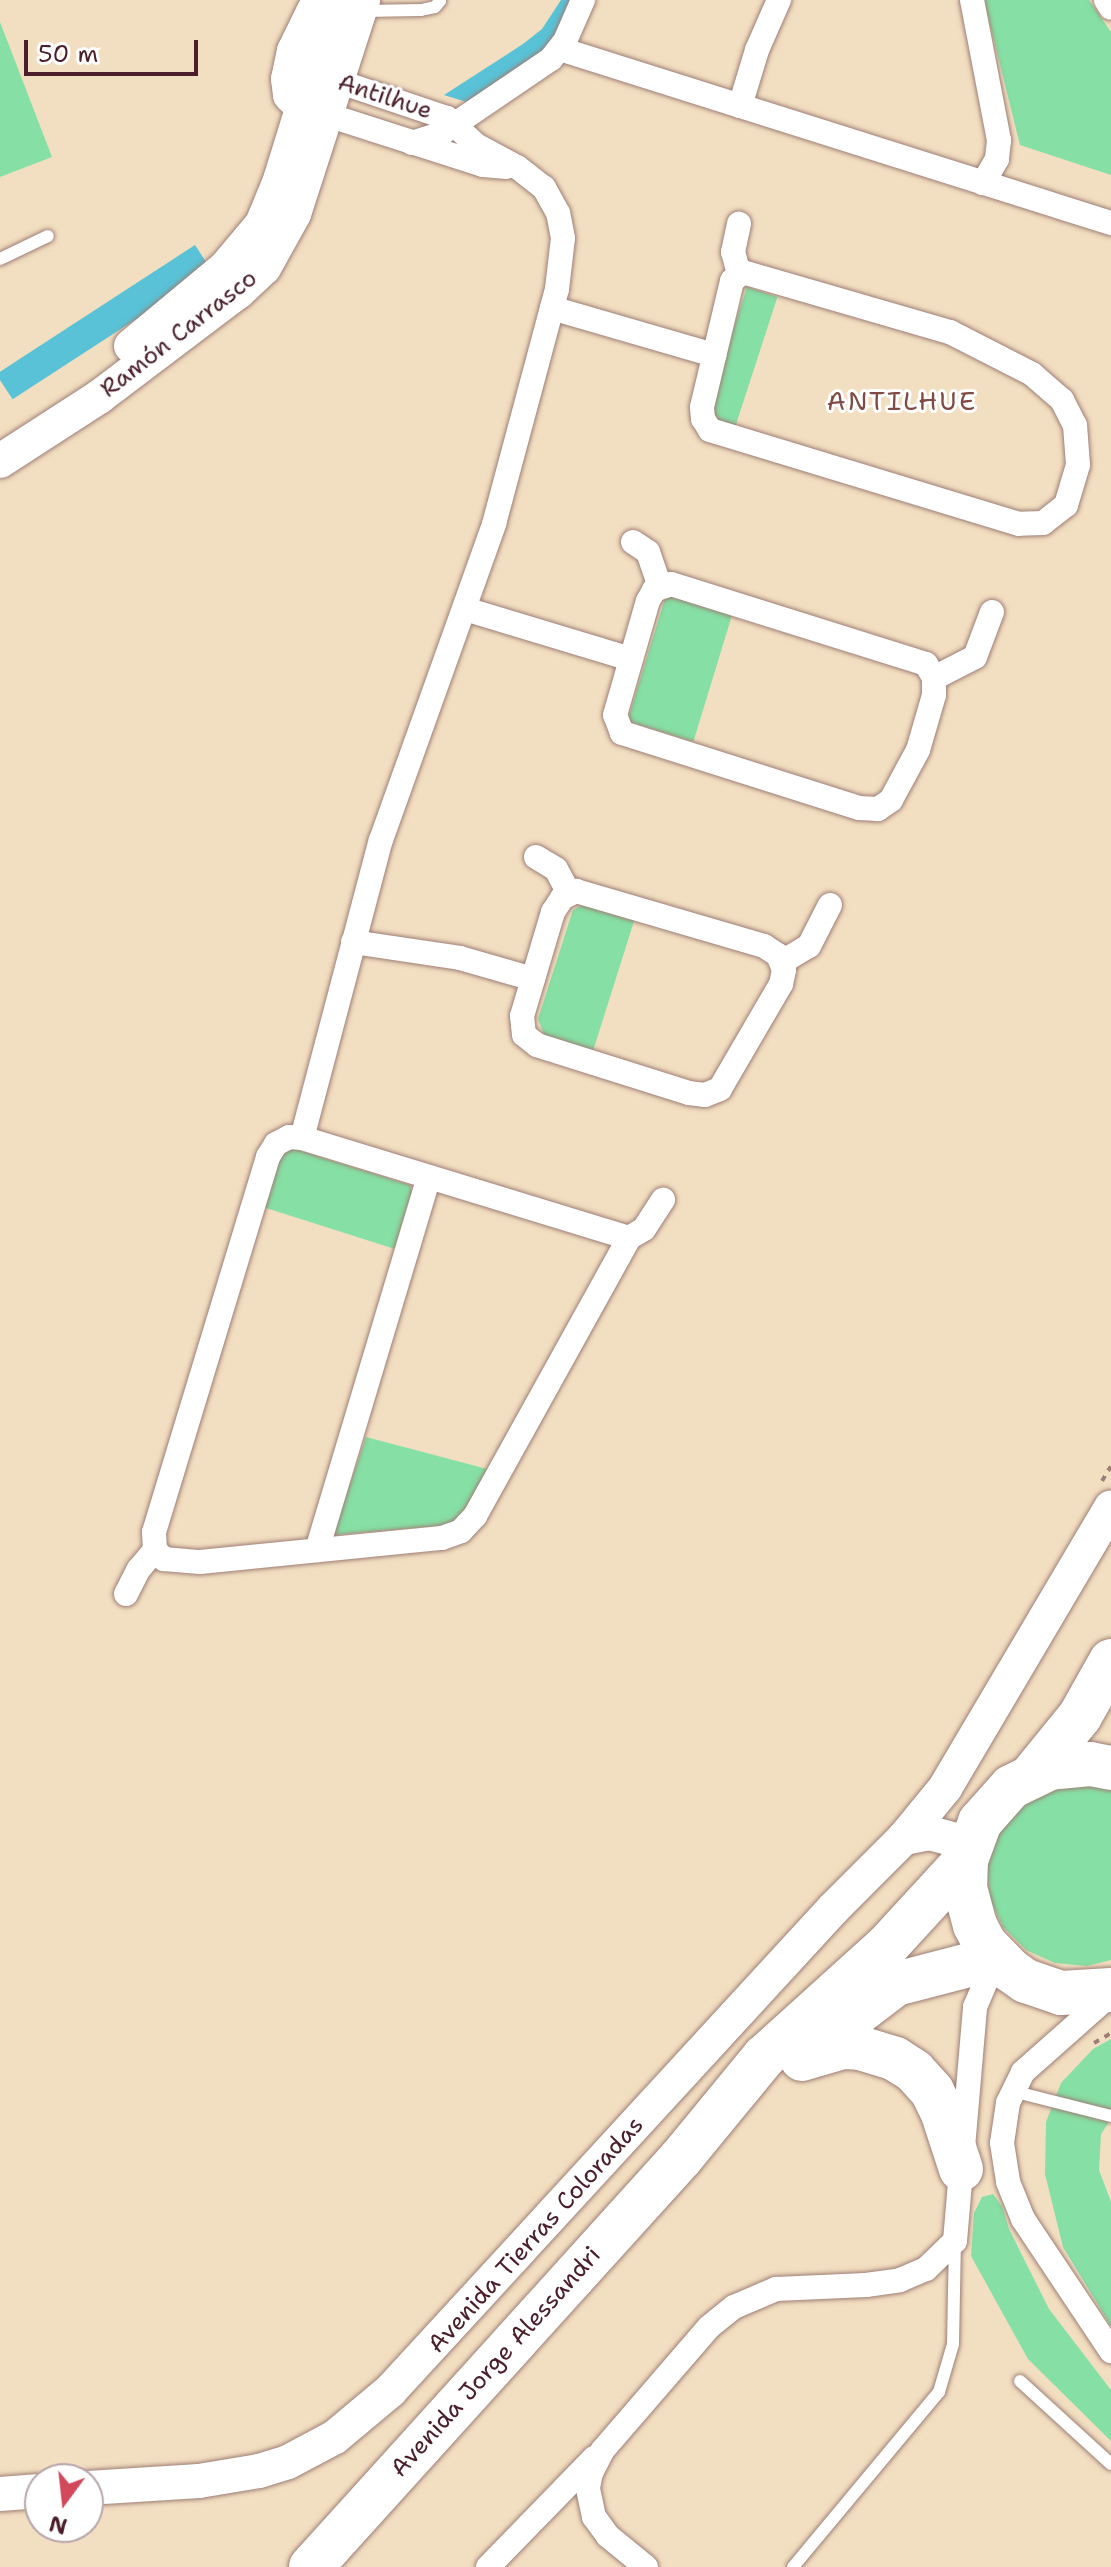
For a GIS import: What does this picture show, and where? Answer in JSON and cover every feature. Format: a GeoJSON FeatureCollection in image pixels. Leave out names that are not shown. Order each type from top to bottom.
{"type":"FeatureCollection","features":[{"type":"Feature","properties":{"kind":"highway","name":"Avenida Jorge Alessandri"},"geometry":{"type":"LineString","coordinates":[[311,2567],[681,2158],[764,2057],[888,1945],[968,1852],[993,1803],[1032,1775],[1080,1716],[1111,1661]]}},
{"type":"Feature","properties":{"kind":"highway","name":"Avenida Jorge Alessandri"},"geometry":{"type":"LineString","coordinates":[[1032,1775],[1070,1764],[1111,1768]]}},
{"type":"Feature","properties":{"kind":"highway"},"geometry":{"type":"LineString","coordinates":[[968,1852],[968,1907],[984,1943],[996,1958],[1010,1970],[1043,1988],[1080,1994],[1111,1992]]}},
{"type":"Feature","properties":{"kind":"highway","name":"Avenida Jorge Alessandri"},"geometry":{"type":"LineString","coordinates":[[681,2158],[732,2120],[867,2003],[896,1984],[996,1958]]}},
{"type":"Feature","properties":{"kind":"highway"},"geometry":{"type":"LineString","coordinates":[[802,2059],[843,2047],[860,2048],[895,2059],[914,2071],[932,2091],[961,2169]]}},
{"type":"Feature","properties":{"kind":"street"},"geometry":{"type":"LineString","coordinates":[[314,111],[290,95],[289,67],[319,0]]}},
{"type":"Feature","properties":{"kind":"street"},"geometry":{"type":"LineString","coordinates":[[455,124],[540,68],[560,49],[583,0]]}},
{"type":"Feature","properties":{"kind":"street"},"geometry":{"type":"LineString","coordinates":[[740,106],[757,50],[779,0]]}},
{"type":"Feature","properties":{"kind":"street"},"geometry":{"type":"LineString","coordinates":[[972,0],[999,140],[997,159],[983,183]]}},
{"type":"Feature","properties":{"kind":"street"},"geometry":{"type":"LineString","coordinates":[[1106,0],[1111,8]]}},
{"type":"Feature","properties":{"kind":"street","name":"Ramón Carrasco"},"geometry":{"type":"LineString","coordinates":[[7,456],[99,397],[238,292],[264,268],[285,234],[314,111],[353,4]]}},
{"type":"Feature","properties":{"kind":"street"},"geometry":{"type":"LineString","coordinates":[[560,49],[1111,223]]}},
{"type":"Feature","properties":{"kind":"street","name":"Antilhue"},"geometry":{"type":"LineString","coordinates":[[325,77],[435,112],[455,124],[485,158]]}},
{"type":"Feature","properties":{"kind":"street","name":"Antilhue"},"geometry":{"type":"LineString","coordinates":[[314,111],[446,153],[485,158]]}},
{"type":"Feature","properties":{"kind":"street","name":"Antilhue"},"geometry":{"type":"LineString","coordinates":[[412,143],[455,124]]}},
{"type":"Feature","properties":{"kind":"street","name":"Antilhue"},"geometry":{"type":"LineString","coordinates":[[446,153],[456,143],[455,124]]}},
{"type":"Feature","properties":{"kind":"street"},"geometry":{"type":"LineString","coordinates":[[302,1138],[396,792],[494,524],[561,270],[561,226],[544,188],[517,167],[485,158]]}},
{"type":"Feature","properties":{"kind":"street"},"geometry":{"type":"LineString","coordinates":[[739,224],[733,252],[739,274]]}},
{"type":"Feature","properties":{"kind":"street"},"geometry":{"type":"LineString","coordinates":[[753,273],[950,332],[1032,374],[1062,400],[1075,425],[1078,465],[1070,496],[1053,518],[1043,523],[1019,524],[717,432],[705,424],[702,413],[714,355],[732,281],[739,274],[753,273]]}},
{"type":"Feature","properties":{"kind":"street"},"geometry":{"type":"LineString","coordinates":[[552,308],[714,355]]}},
{"type":"Feature","properties":{"kind":"street"},"geometry":{"type":"LineString","coordinates":[[633,542],[644,547],[652,557],[660,587]]}},
{"type":"Feature","properties":{"kind":"street"},"geometry":{"type":"LineString","coordinates":[[677,586],[911,657],[926,664],[934,678],[934,695],[910,768],[891,800],[869,810],[627,737],[618,728],[615,715],[631,659],[648,601],[660,587],[677,586]]}},
{"type":"Feature","properties":{"kind":"street"},"geometry":{"type":"LineString","coordinates":[[465,609],[631,659]]}},
{"type":"Feature","properties":{"kind":"street"},"geometry":{"type":"LineString","coordinates":[[934,678],[975,657],[992,612]]}},
{"type":"Feature","properties":{"kind":"street"},"geometry":{"type":"LineString","coordinates":[[536,857],[556,869],[569,893]]}},
{"type":"Feature","properties":{"kind":"street"},"geometry":{"type":"LineString","coordinates":[[591,892],[749,941],[771,949],[782,962],[781,984],[731,1077],[720,1089],[705,1095],[689,1093],[530,1041],[521,1022],[553,912],[569,893],[591,892]]}},
{"type":"Feature","properties":{"kind":"street"},"geometry":{"type":"LineString","coordinates":[[782,962],[809,946],[830,905]]}},
{"type":"Feature","properties":{"kind":"street"},"geometry":{"type":"LineString","coordinates":[[353,942],[460,958],[533,979]]}},
{"type":"Feature","properties":{"kind":"street"},"geometry":{"type":"LineString","coordinates":[[629,1238],[302,1138],[282,1140],[268,1157],[154,1532],[155,1550],[164,1559],[185,1563],[442,1538],[469,1525],[629,1238],[644,1229],[663,1200]]}},
{"type":"Feature","properties":{"kind":"street"},"geometry":{"type":"LineString","coordinates":[[317,1550],[429,1177]]}},
{"type":"Feature","properties":{"kind":"street","name":"Avenida Tierras Coloradas"},"geometry":{"type":"LineString","coordinates":[[104,2487],[199,2481],[259,2471],[312,2450],[358,2420],[418,2363],[833,1909],[904,1838],[945,1788],[1111,1507]]}},
{"type":"Feature","properties":{"kind":"street"},"geometry":{"type":"LineString","coordinates":[[126,1594],[139,1569],[155,1550]]}},
{"type":"Feature","properties":{"kind":"street"},"geometry":{"type":"LineString","coordinates":[[904,1838],[930,1833],[968,1852]]}},
{"type":"Feature","properties":{"kind":"street"},"geometry":{"type":"LineString","coordinates":[[488,2567],[543,2507],[602,2451],[709,2327],[734,2307],[776,2289],[866,2285],[900,2280],[926,2269],[955,2241],[975,2007],[996,1958]]}},
{"type":"Feature","properties":{"kind":"street"},"geometry":{"type":"LineString","coordinates":[[1111,1992],[1033,2060],[1012,2091],[1002,2143],[1014,2201],[1023,2219],[1111,2351]]}},
{"type":"Feature","properties":{"kind":"street"},"geometry":{"type":"LineString","coordinates":[[602,2451],[588,2488],[592,2508],[608,2536],[646,2567]]}},
{"type":"Feature","properties":{"kind":"street"},"geometry":{"type":"LineString","coordinates":[[0,2494],[24,2492]]}},
{"type":"Feature","properties":{"kind":"street"},"geometry":{"type":"LineString","coordinates":[[543,2507],[559,2504],[592,2508]]}},
{"type":"Feature","properties":{"kind":"lane"},"geometry":{"type":"LineString","coordinates":[[353,4],[421,10],[440,1]]}},
{"type":"Feature","properties":{"kind":"lane"},"geometry":{"type":"LineString","coordinates":[[0,259],[48,236]]}},
{"type":"Feature","properties":{"kind":"lane"},"geometry":{"type":"LineString","coordinates":[[1012,2091],[1111,2116]]}},
{"type":"Feature","properties":{"kind":"lane"},"geometry":{"type":"LineString","coordinates":[[793,2567],[939,2392],[953,2344],[955,2241]]}},
{"type":"Feature","properties":{"kind":"lane"},"geometry":{"type":"LineString","coordinates":[[1020,2381],[1111,2464]]}},
{"type":"Feature","properties":{"kind":"path"},"geometry":{"type":"LineString","coordinates":[[1083,2050],[1111,2033]]}},
{"type":"Feature","properties":{"kind":"green space"},"geometry":{"type":"Polygon","coordinates":[[[984,0],[1089,0],[1111,32],[1111,175],[1020,145],[984,0]]]}},
{"type":"Feature","properties":{"kind":"green space"},"geometry":{"type":"Polygon","coordinates":[[[0,22],[52,157],[0,177],[0,22]]]}},
{"type":"Feature","properties":{"kind":"green space"},"geometry":{"type":"Polygon","coordinates":[[[747,287],[777,297],[735,426],[705,416],[747,287]]]}},
{"type":"Feature","properties":{"kind":"green space"},"geometry":{"type":"Polygon","coordinates":[[[666,595],[732,615],[693,741],[627,721],[666,595]]]}},
{"type":"Feature","properties":{"kind":"green space"},"geometry":{"type":"Polygon","coordinates":[[[586,903],[635,918],[593,1051],[545,1037],[538,1019],[573,910],[586,903]]]}},
{"type":"Feature","properties":{"kind":"green space"},"geometry":{"type":"Polygon","coordinates":[[[282,1145],[410,1185],[414,1199],[398,1250],[263,1207],[282,1145]]]}},
{"type":"Feature","properties":{"kind":"green space"},"geometry":{"type":"Polygon","coordinates":[[[366,1437],[491,1470],[460,1524],[333,1535],[366,1437]]]}},
{"type":"Feature","properties":{"kind":"green space"},"geometry":{"type":"Polygon","coordinates":[[[1065,1784],[1094,1784],[1111,1790],[1111,1960],[1087,1966],[1055,1963],[1026,1950],[1003,1927],[990,1899],[987,1867],[995,1836],[1014,1810],[1065,1784]]]}},
{"type":"Feature","properties":{"kind":"green space"},"geometry":{"type":"Polygon","coordinates":[[[1111,2039],[1111,2119],[1101,2134],[1099,2170],[1111,2202],[1111,2326],[1063,2247],[1045,2174],[1046,2122],[1061,2083],[1093,2049],[1111,2039]]]}},
{"type":"Feature","properties":{"kind":"green space"},"geometry":{"type":"Polygon","coordinates":[[[993,2194],[1002,2206],[1009,2229],[1049,2309],[1111,2390],[1111,2441],[1028,2359],[971,2256],[974,2213],[982,2197],[993,2194]]]}},
{"type":"Feature","properties":{"kind":"water"},"geometry":{"type":"Polygon","coordinates":[[[561,0],[578,0],[540,58],[473,104],[444,95],[542,29],[561,0]]]}},
{"type":"Feature","properties":{"kind":"water"},"geometry":{"type":"Polygon","coordinates":[[[195,245],[211,270],[13,399],[0,380],[0,372],[195,245]]]}},
{"type":"Feature","properties":{"kind":"district","name":"ANTILHUE"},"geometry":{"type":"Point","coordinates":[902,401]}}]}
